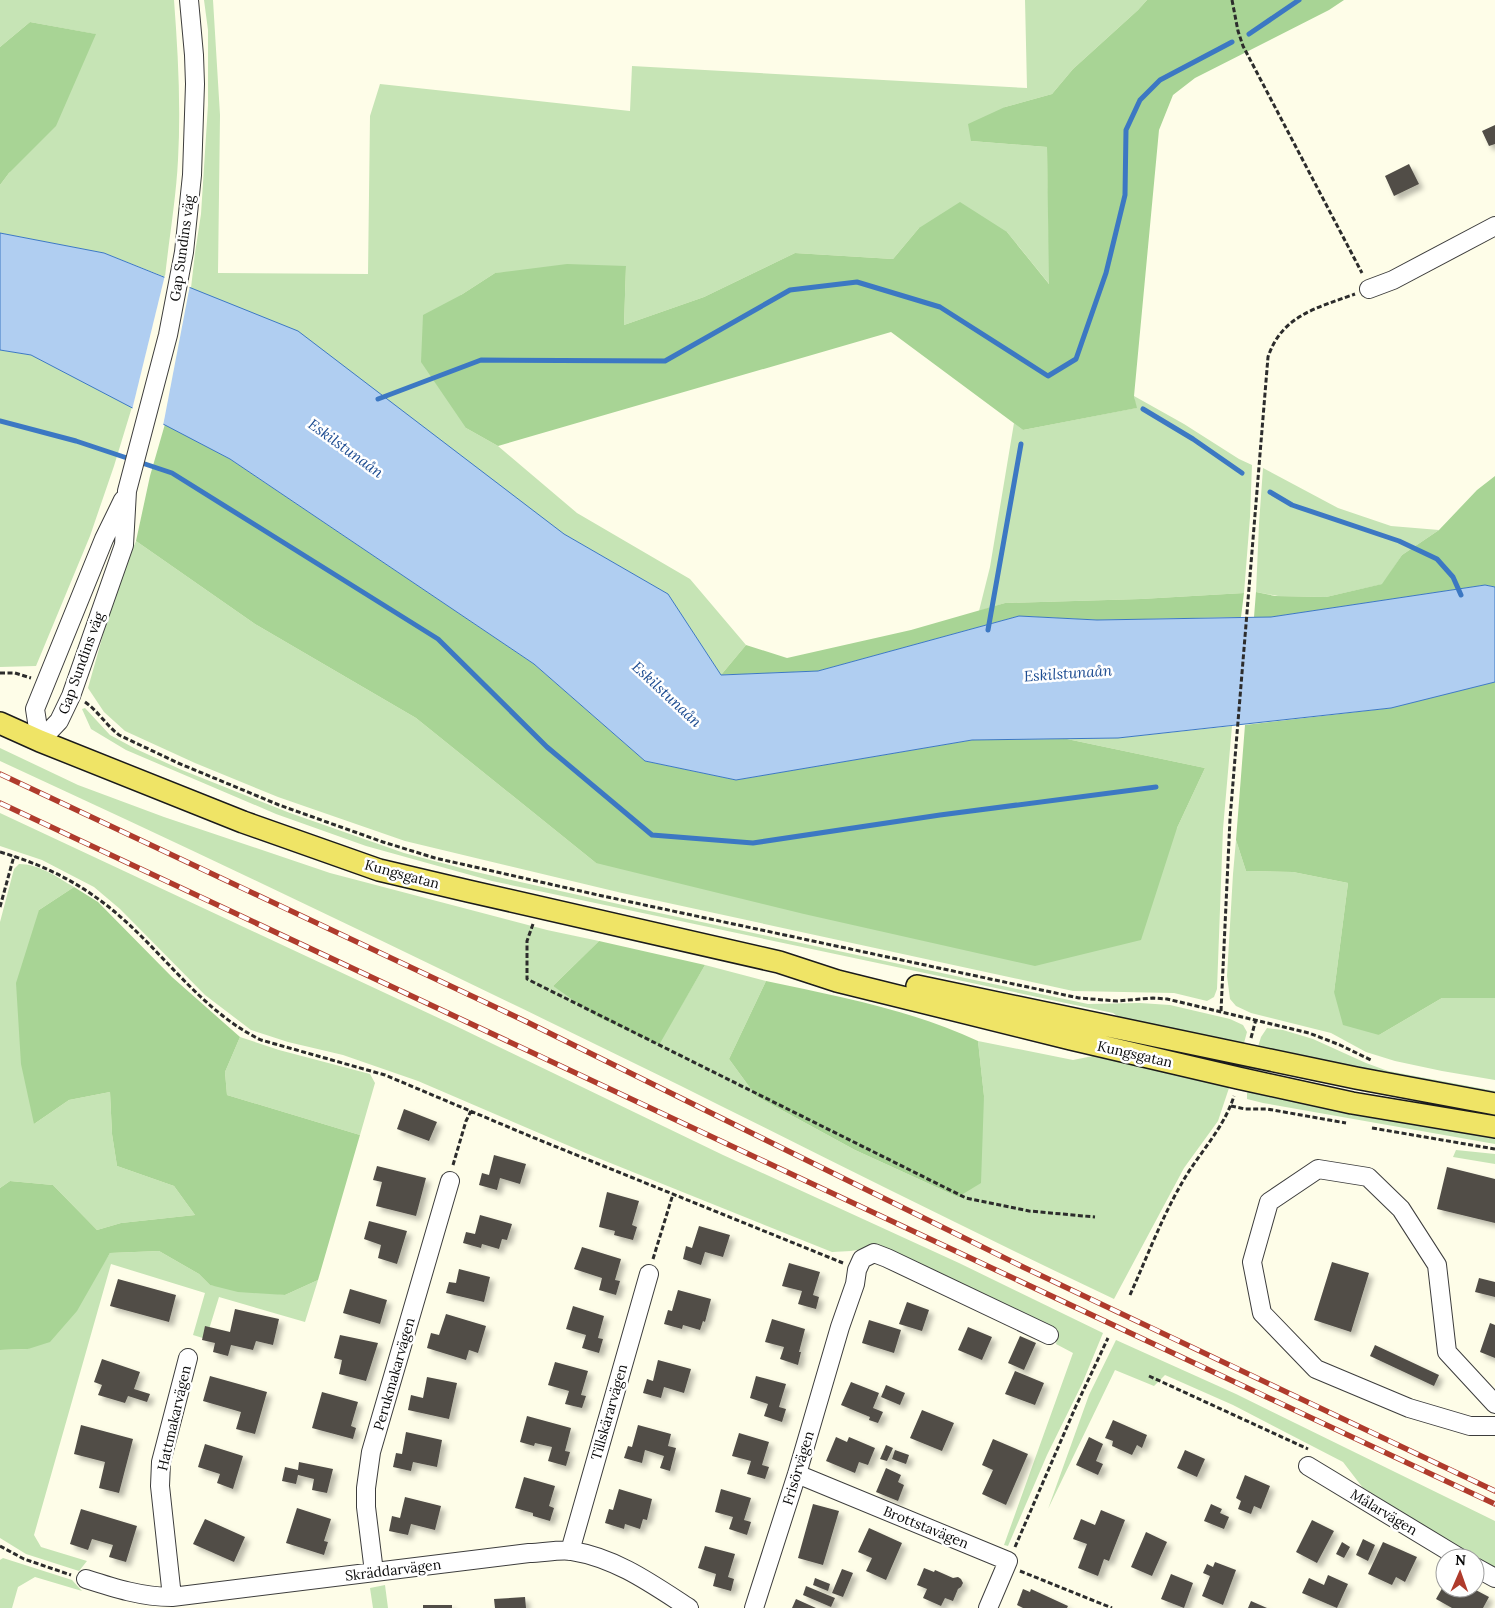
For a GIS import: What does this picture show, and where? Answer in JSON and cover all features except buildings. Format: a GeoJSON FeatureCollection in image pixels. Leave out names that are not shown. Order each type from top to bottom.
{"type":"FeatureCollection","features":[{"type":"Feature","properties":{"kind":"main road","name":"Kungsgatan"},"geometry":{"type":"LineString","coordinates":[[0,722],[40,741],[243,822],[379,870],[779,962],[865,988],[1238,1078],[1352,1103],[1495,1127]]}},
{"type":"Feature","properties":{"kind":"main road","name":"Kungsgatan"},"geometry":{"type":"LineString","coordinates":[[779,962],[840,970],[1244,1055],[1495,1104]]}},
{"type":"Feature","properties":{"kind":"street","name":"Gap Sundins väg"},"geometry":{"type":"LineString","coordinates":[[40,741],[60,721],[71,696],[124,545],[128,491],[168,335],[184,252],[192,175],[194,55],[189,0]]}},
{"type":"Feature","properties":{"kind":"street"},"geometry":{"type":"LineString","coordinates":[[1369,288],[1393,280],[1495,226]]}},
{"type":"Feature","properties":{"kind":"street","name":"Gap Sundins väg"},"geometry":{"type":"LineString","coordinates":[[40,741],[35,709],[104,539],[128,491]]}},
{"type":"Feature","properties":{"kind":"street"},"geometry":{"type":"LineString","coordinates":[[1495,1404],[1447,1352],[1437,1265],[1401,1209],[1368,1177],[1318,1169],[1269,1202],[1252,1262],[1262,1313],[1316,1369],[1410,1408],[1470,1426],[1495,1426]]}},
{"type":"Feature","properties":{"kind":"street","name":"Perukmakarvägen"},"geometry":{"type":"LineString","coordinates":[[374,1572],[366,1507],[366,1488],[372,1452],[450,1181]]}},
{"type":"Feature","properties":{"kind":"street"},"geometry":{"type":"LineString","coordinates":[[857,1270],[862,1259],[874,1253],[1049,1335]]}},
{"type":"Feature","properties":{"kind":"street","name":"Frisörvägen"},"geometry":{"type":"LineString","coordinates":[[754,1608],[797,1474],[840,1327],[855,1284],[857,1270]]}},
{"type":"Feature","properties":{"kind":"street","name":"Tillskärarvägen"},"geometry":{"type":"LineString","coordinates":[[570,1551],[649,1274]]}},
{"type":"Feature","properties":{"kind":"street","name":"Hattmakarvägen"},"geometry":{"type":"LineString","coordinates":[[172,1597],[160,1486],[161,1462],[188,1358]]}},
{"type":"Feature","properties":{"kind":"street","name":"Målarvägen"},"geometry":{"type":"LineString","coordinates":[[1311,1459],[1445,1548]]}},
{"type":"Feature","properties":{"kind":"street","name":"Brottstavägen"},"geometry":{"type":"LineString","coordinates":[[797,1474],[1008,1561]]}},
{"type":"Feature","properties":{"kind":"street","name":"Skräddarvägen"},"geometry":{"type":"LineString","coordinates":[[86,1579],[136,1594],[172,1597],[529,1554],[570,1551],[605,1560],[636,1574],[688,1608]]}},
{"type":"Feature","properties":{"kind":"street"},"geometry":{"type":"LineString","coordinates":[[988,1608],[1008,1561]]}},
{"type":"Feature","properties":{"kind":"path"},"geometry":{"type":"LineString","coordinates":[[1220,1011],[1230,819],[1266,369],[1272,347],[1282,330],[1298,317],[1369,288],[1243,46],[1232,0]]}},
{"type":"Feature","properties":{"kind":"path"},"geometry":{"type":"LineString","coordinates":[[0,673],[15,673],[31,679]]}},
{"type":"Feature","properties":{"kind":"path"},"geometry":{"type":"LineString","coordinates":[[84,702],[93,707],[119,735],[178,763],[322,821],[435,858],[598,895],[1079,998],[1117,1001],[1153,998],[1167,999],[1309,1033],[1378,1063]]}},
{"type":"Feature","properties":{"kind":"path"},"geometry":{"type":"LineString","coordinates":[[0,852],[60,874],[103,902],[145,940],[203,1000],[243,1031],[261,1040],[385,1074],[857,1270]]}},
{"type":"Feature","properties":{"kind":"path"},"geometry":{"type":"LineString","coordinates":[[0,907],[14,856]]}},
{"type":"Feature","properties":{"kind":"path"},"geometry":{"type":"LineString","coordinates":[[538,907],[527,941],[527,979],[966,1198],[1029,1211],[1095,1217]]}},
{"type":"Feature","properties":{"kind":"path"},"geometry":{"type":"LineString","coordinates":[[1244,1055],[1246,1045],[1252,1036],[1256,1019]]}},
{"type":"Feature","properties":{"kind":"path"},"geometry":{"type":"LineString","coordinates":[[1130,1295],[1180,1186],[1221,1126],[1231,1106],[1238,1078]]}},
{"type":"Feature","properties":{"kind":"path"},"geometry":{"type":"LineString","coordinates":[[1231,1106],[1245,1109],[1267,1109],[1352,1124]]}},
{"type":"Feature","properties":{"kind":"path"},"geometry":{"type":"LineString","coordinates":[[450,1181],[454,1158],[471,1110]]}},
{"type":"Feature","properties":{"kind":"path"},"geometry":{"type":"LineString","coordinates":[[1372,1128],[1495,1149]]}},
{"type":"Feature","properties":{"kind":"path"},"geometry":{"type":"LineString","coordinates":[[649,1274],[672,1194]]}},
{"type":"Feature","properties":{"kind":"path"},"geometry":{"type":"LineString","coordinates":[[1108,1338],[1008,1561],[1013,1568],[1112,1608]]}},
{"type":"Feature","properties":{"kind":"path"},"geometry":{"type":"LineString","coordinates":[[1149,1376],[1308,1448],[1311,1459]]}},
{"type":"Feature","properties":{"kind":"path"},"geometry":{"type":"LineString","coordinates":[[0,1546],[40,1565],[86,1579]]}},
{"type":"Feature","properties":{"kind":"green space"},"geometry":{"type":"Polygon","coordinates":[[[0,0],[174,0],[179,80],[179,140],[176,189],[165,277],[104,253],[0,233],[0,185],[95,34],[30,22],[0,47],[0,0]]]}},
{"type":"Feature","properties":{"kind":"green space"},"geometry":{"type":"Polygon","coordinates":[[[204,0],[213,0],[220,115],[218,273],[368,274],[370,116],[380,84],[630,111],[632,66],[1027,88],[1025,0],[1147,0],[1073,69],[1052,94],[1005,107],[971,141],[1047,147],[1050,285],[1007,232],[919,228],[893,259],[795,253],[704,297],[624,325],[626,266],[495,273],[461,295],[466,428],[498,446],[577,513],[690,579],[746,645],[721,675],[668,594],[564,534],[191,288],[201,214],[208,105],[208,30],[204,0]]]}},
{"type":"Feature","properties":{"kind":"green space"},"geometry":{"type":"Polygon","coordinates":[[[1147,0],[1344,0],[1329,10],[1195,78],[1173,95],[1159,130],[1134,396],[1137,408],[1023,430],[891,332],[498,446],[466,428],[421,362],[423,315],[461,295],[495,273],[567,264],[626,266],[624,325],[704,297],[795,253],[893,259],[919,228],[960,202],[1007,232],[1049,284],[1047,147],[971,141],[968,124],[1005,107],[1052,94],[1073,69],[1147,0]]]}},
{"type":"Feature","properties":{"kind":"green space"},"geometry":{"type":"Polygon","coordinates":[[[30,22],[96,34],[56,126],[9,173],[0,185],[0,47],[30,22]]]}},
{"type":"Feature","properties":{"kind":"green space"},"geometry":{"type":"Polygon","coordinates":[[[0,350],[31,355],[132,407],[90,536],[36,666],[0,667],[0,350]]]}},
{"type":"Feature","properties":{"kind":"green space"},"geometry":{"type":"Polygon","coordinates":[[[1134,396],[1252,465],[1244,593],[1141,599],[1005,603],[979,611],[990,567],[1014,423],[1023,430],[1136,408],[1134,396]]]}},
{"type":"Feature","properties":{"kind":"green space"},"geometry":{"type":"Polygon","coordinates":[[[165,424],[230,459],[534,664],[645,761],[736,780],[972,740],[1067,739],[1205,768],[1177,828],[1141,940],[1035,966],[804,914],[596,863],[416,718],[255,624],[136,541],[150,476],[165,424]]]}},
{"type":"Feature","properties":{"kind":"green space"},"geometry":{"type":"Polygon","coordinates":[[[1263,468],[1338,508],[1391,526],[1439,530],[1402,555],[1383,584],[1326,597],[1278,596],[1256,592],[1263,468]]]}},
{"type":"Feature","properties":{"kind":"green space"},"geometry":{"type":"Polygon","coordinates":[[[1495,476],[1495,587],[1485,585],[1271,617],[1254,617],[1256,592],[1275,596],[1326,597],[1382,584],[1402,555],[1439,530],[1477,490],[1495,476]]]}},
{"type":"Feature","properties":{"kind":"green space"},"geometry":{"type":"Polygon","coordinates":[[[136,541],[255,624],[416,718],[596,863],[1177,828],[1205,768],[1067,739],[1118,738],[1232,726],[1223,829],[1217,989],[1214,997],[1207,1001],[1174,993],[1073,991],[622,893],[405,841],[278,797],[195,763],[125,731],[104,712],[88,688],[117,585],[136,541]]]}},
{"type":"Feature","properties":{"kind":"green space"},"geometry":{"type":"Polygon","coordinates":[[[1244,593],[1241,617],[1097,620],[1019,616],[818,671],[721,675],[746,645],[787,658],[911,630],[1005,603],[1141,599],[1244,593]]]}},
{"type":"Feature","properties":{"kind":"green space"},"geometry":{"type":"Polygon","coordinates":[[[1495,682],[1495,998],[1442,998],[1379,1035],[1343,1025],[1334,992],[1348,883],[1293,872],[1246,871],[1236,840],[1245,725],[1391,708],[1495,682]]]}},
{"type":"Feature","properties":{"kind":"green space"},"geometry":{"type":"Polygon","coordinates":[[[85,708],[110,735],[182,770],[290,813],[404,853],[476,872],[645,910],[1088,1004],[1140,1003],[1170,1005],[1230,1019],[1243,1025],[1247,1032],[1244,1043],[1240,1046],[1126,1022],[1113,1013],[492,881],[366,846],[276,814],[126,750],[91,729],[82,709],[85,708]]]}},
{"type":"Feature","properties":{"kind":"green space"},"geometry":{"type":"Polygon","coordinates":[[[0,748],[78,785],[164,817],[330,873],[547,930],[599,941],[553,986],[658,1045],[705,965],[766,981],[729,1059],[756,1096],[855,1150],[958,1197],[984,1096],[978,1041],[1073,1060],[1103,1054],[1230,1085],[1218,1121],[1184,1168],[1114,1299],[425,962],[171,840],[0,761],[0,748]]]}},
{"type":"Feature","properties":{"kind":"green space"},"geometry":{"type":"Polygon","coordinates":[[[0,813],[460,1028],[723,1155],[959,1263],[1103,1333],[1082,1384],[1047,1455],[1008,1546],[1004,1545],[1073,1353],[1056,1344],[1059,1333],[959,1283],[875,1247],[832,1252],[588,1154],[418,1081],[343,1055],[288,1042],[251,1030],[205,995],[120,909],[94,887],[42,860],[0,846],[0,813]]]}},
{"type":"Feature","properties":{"kind":"green space"},"geometry":{"type":"Polygon","coordinates":[[[1236,840],[1246,871],[1293,872],[1348,883],[1334,992],[1379,1035],[1442,998],[1495,998],[1495,1080],[1395,1061],[1366,1052],[1331,1033],[1251,1013],[1236,1006],[1230,999],[1227,976],[1236,840]]]}},
{"type":"Feature","properties":{"kind":"green space"},"geometry":{"type":"Polygon","coordinates":[[[19,864],[34,866],[74,887],[39,910],[34,1124],[69,1100],[110,1092],[112,1134],[117,1166],[174,1186],[195,1215],[121,1223],[97,1230],[53,1185],[10,1181],[0,1188],[0,922],[14,869],[19,864]]]}},
{"type":"Feature","properties":{"kind":"green space"},"geometry":{"type":"Polygon","coordinates":[[[74,887],[98,902],[172,977],[240,1037],[225,1072],[227,1095],[360,1135],[318,1280],[285,1295],[238,1292],[210,1285],[199,1274],[159,1251],[110,1253],[77,1311],[50,1342],[28,1349],[0,1350],[0,1188],[10,1181],[53,1185],[97,1230],[121,1223],[195,1215],[174,1186],[117,1166],[112,1134],[110,1092],[69,1100],[34,1124],[21,1064],[16,983],[39,910],[74,887]]]}},
{"type":"Feature","properties":{"kind":"green space"},"geometry":{"type":"Polygon","coordinates":[[[599,941],[705,965],[659,1045],[596,1016],[553,986],[599,941]]]}},
{"type":"Feature","properties":{"kind":"green space"},"geometry":{"type":"Polygon","coordinates":[[[766,981],[847,998],[901,1012],[978,1041],[984,1096],[981,1183],[958,1197],[855,1150],[756,1096],[729,1059],[766,981]]]}},
{"type":"Feature","properties":{"kind":"green space"},"geometry":{"type":"Polygon","coordinates":[[[1267,1028],[1283,1030],[1313,1039],[1388,1071],[1495,1091],[1495,1096],[1257,1050],[1261,1037],[1267,1028]]]}},
{"type":"Feature","properties":{"kind":"green space"},"geometry":{"type":"Polygon","coordinates":[[[240,1037],[279,1050],[370,1074],[375,1083],[360,1135],[227,1095],[225,1072],[240,1037]]]}},
{"type":"Feature","properties":{"kind":"green space"},"geometry":{"type":"Polygon","coordinates":[[[1250,1090],[1495,1136],[1495,1144],[1263,1103],[1247,1099],[1247,1093],[1250,1090]]]}},
{"type":"Feature","properties":{"kind":"green space"},"geometry":{"type":"Polygon","coordinates":[[[1456,1150],[1495,1154],[1495,1164],[1453,1157],[1456,1150]]]}},
{"type":"Feature","properties":{"kind":"green space"},"geometry":{"type":"Polygon","coordinates":[[[159,1251],[199,1274],[210,1285],[285,1295],[318,1280],[305,1322],[219,1297],[206,1339],[193,1335],[205,1293],[111,1264],[34,1535],[41,1547],[87,1561],[79,1571],[26,1554],[0,1538],[0,1350],[28,1349],[93,1280],[110,1253],[159,1251]]]}},
{"type":"Feature","properties":{"kind":"green space"},"geometry":{"type":"Polygon","coordinates":[[[1116,1340],[1236,1394],[1495,1521],[1495,1570],[1485,1564],[1485,1548],[1460,1548],[1363,1488],[1343,1462],[1233,1405],[1165,1375],[1154,1386],[1115,1370],[1048,1509],[1089,1395],[1116,1340]]]}},
{"type":"Feature","properties":{"kind":"green space"},"geometry":{"type":"Polygon","coordinates":[[[3,1558],[72,1580],[82,1591],[35,1577],[18,1587],[12,1608],[0,1608],[0,1560],[3,1558]]]}},
{"type":"Feature","properties":{"kind":"green space"},"geometry":{"type":"Polygon","coordinates":[[[385,1585],[388,1608],[373,1608],[370,1588],[385,1585]]]}},
{"type":"Feature","properties":{"kind":"water","name":"Eskilstunaån"},"geometry":{"type":"Polygon","coordinates":[[[0,233],[104,253],[298,331],[564,534],[668,594],[721,675],[818,671],[1019,616],[1097,620],[1271,617],[1485,585],[1495,587],[1495,682],[1391,708],[1118,738],[972,740],[736,780],[645,761],[534,664],[230,459],[31,355],[0,350],[0,233]]]}},
{"type":"Feature","properties":{"kind":"pier"},"geometry":{"type":"Polygon","coordinates":[[[165,275],[190,285],[163,426],[132,410],[165,275]]]}},
{"type":"Feature","properties":{"kind":"waterway"},"geometry":{"type":"LineString","coordinates":[[1249,34],[1299,0]]}},
{"type":"Feature","properties":{"kind":"waterway"},"geometry":{"type":"LineString","coordinates":[[378,399],[481,360],[665,361],[790,290],[857,282],[940,307],[1048,376],[1076,359],[1106,273],[1125,195],[1126,130],[1140,100],[1160,80],[1232,42]]}},
{"type":"Feature","properties":{"kind":"waterway"},"geometry":{"type":"LineString","coordinates":[[1143,409],[1193,439],[1242,473]]}},
{"type":"Feature","properties":{"kind":"waterway"},"geometry":{"type":"LineString","coordinates":[[0,421],[76,441],[172,473],[438,639],[547,747],[652,835],[753,843],[940,815],[1156,787]]}},
{"type":"Feature","properties":{"kind":"waterway"},"geometry":{"type":"LineString","coordinates":[[988,630],[1021,444]]}},
{"type":"Feature","properties":{"kind":"waterway"},"geometry":{"type":"LineString","coordinates":[[1270,492],[1292,505],[1399,541],[1437,559],[1453,577],[1461,595]]}},
{"type":"Feature","properties":{"kind":"railway"},"geometry":{"type":"LineString","coordinates":[[0,774],[527,1022],[1023,1267],[1495,1491]]}},
{"type":"Feature","properties":{"kind":"railway"},"geometry":{"type":"LineString","coordinates":[[0,803],[1495,1504]]}}]}
